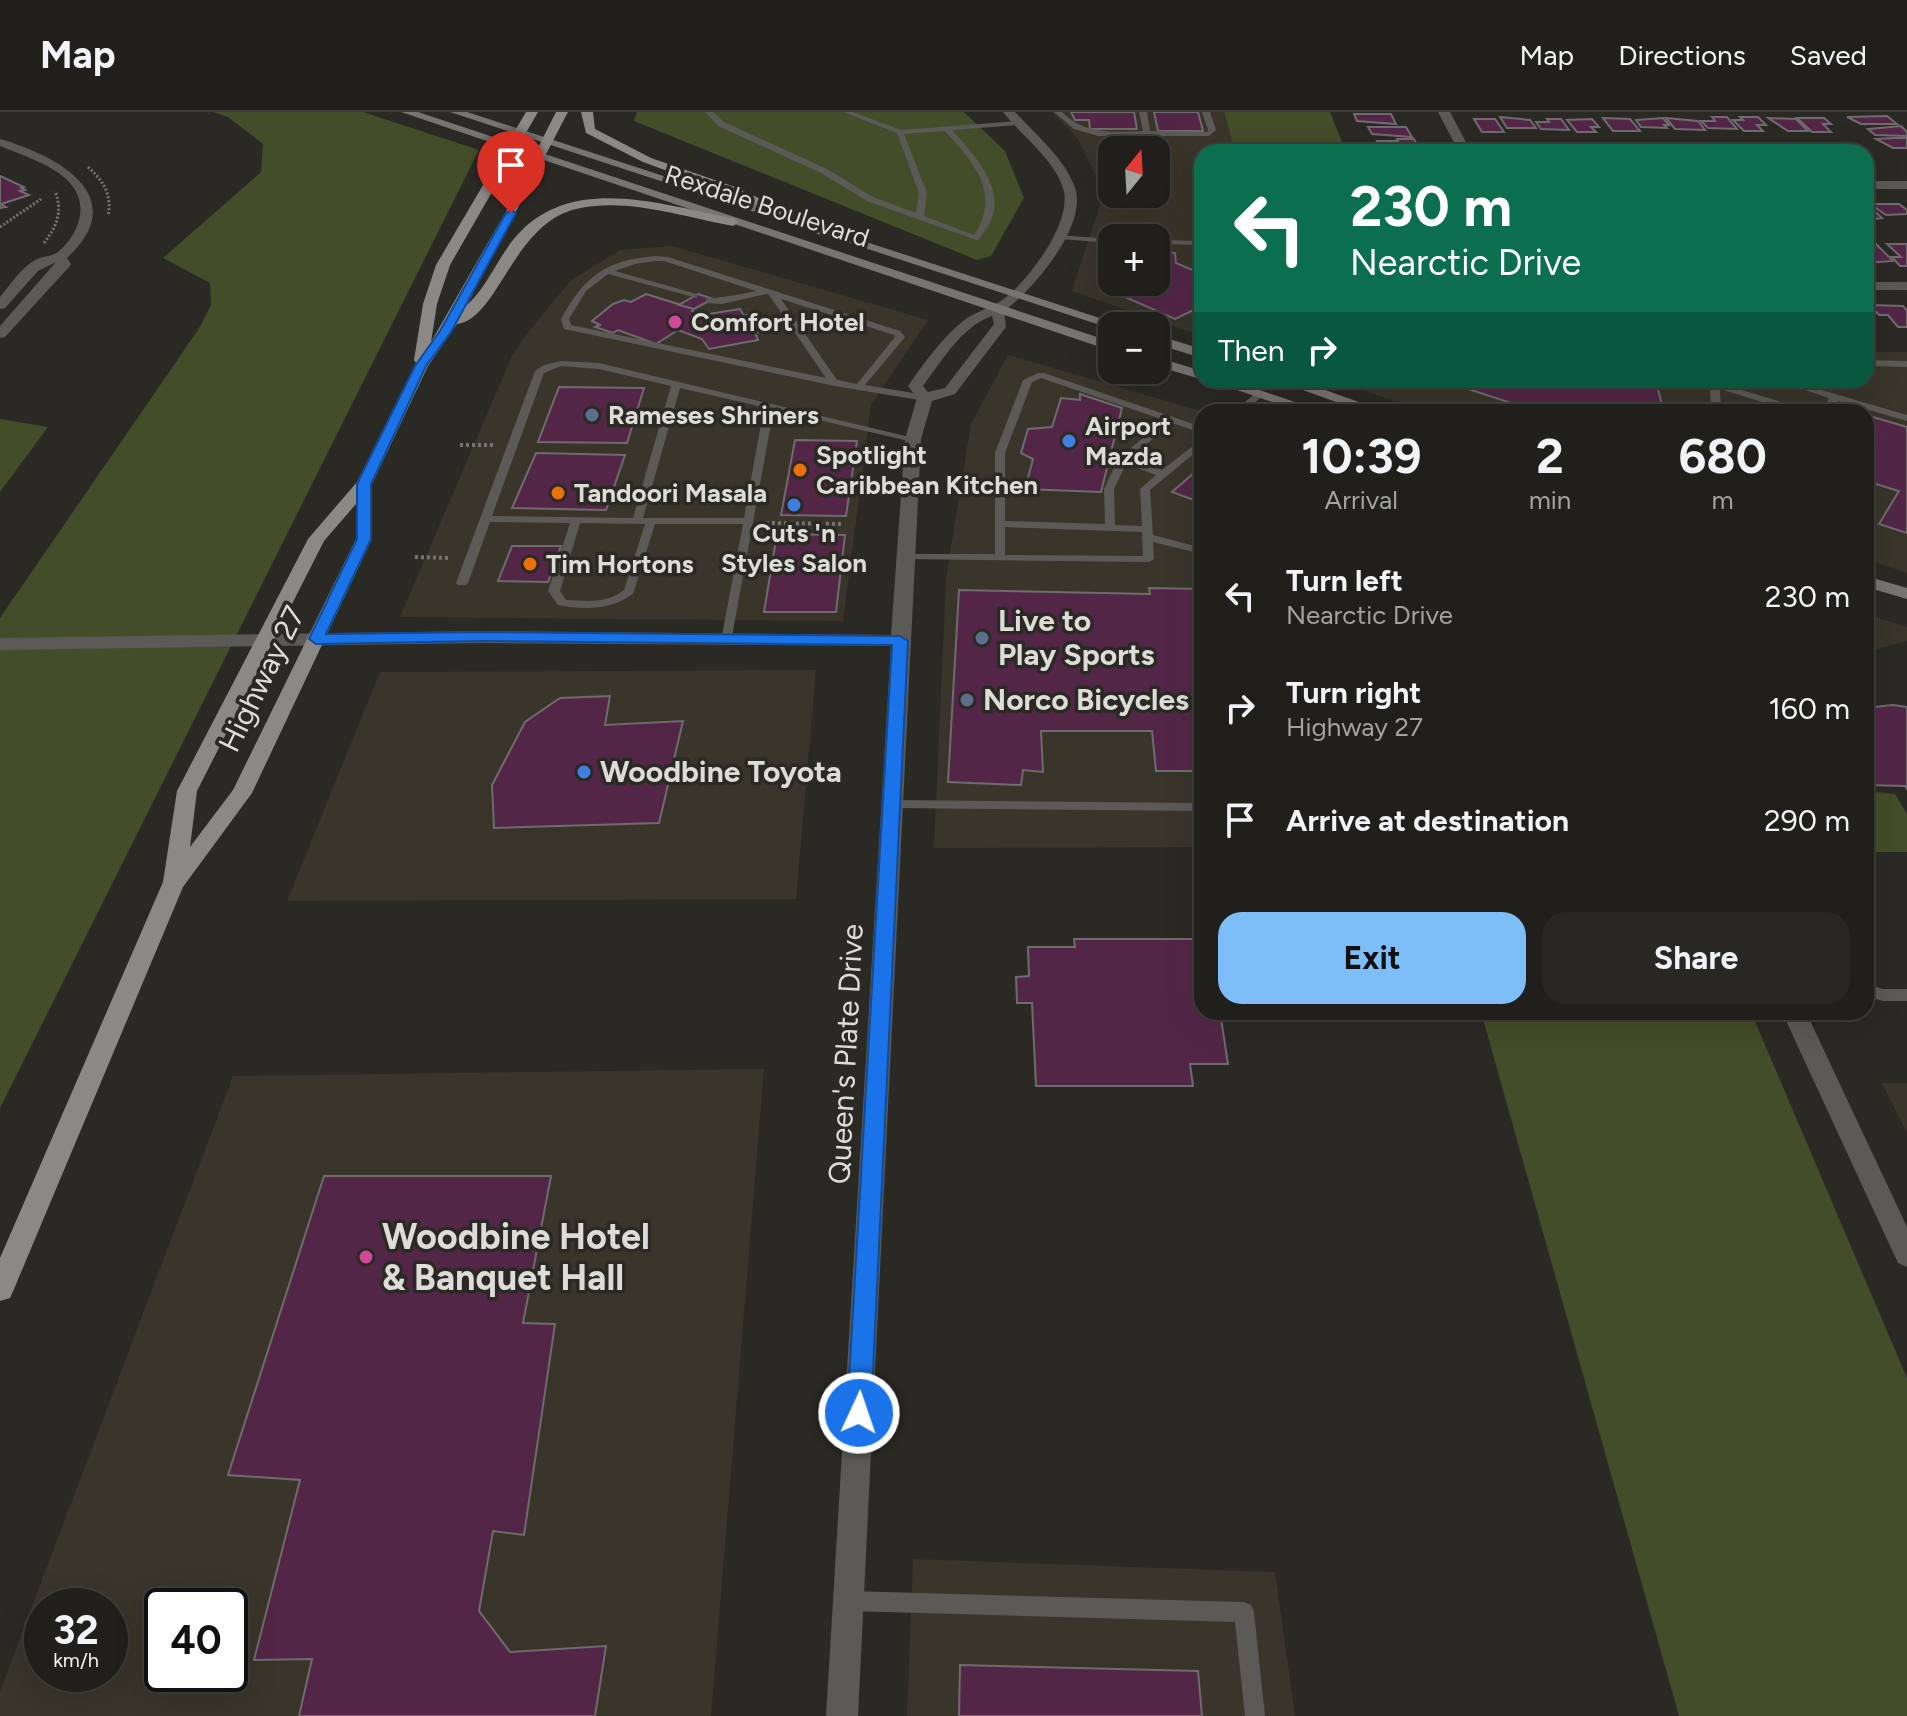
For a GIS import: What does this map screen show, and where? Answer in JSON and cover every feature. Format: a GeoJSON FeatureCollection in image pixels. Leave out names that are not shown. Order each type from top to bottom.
{"type":"FeatureCollection","features":[{"type":"Feature","properties":{"kind":"main road","name":"Rexdale Boulevard"},"geometry":{"type":"LineString","coordinates":[[407,112],[1098,342]]}},
{"type":"Feature","properties":{"kind":"main road","name":"Rexdale Boulevard"},"geometry":{"type":"LineString","coordinates":[[456,112],[1098,320]]}},
{"type":"Feature","properties":{"kind":"main road","name":"Highway 27"},"geometry":{"type":"LineString","coordinates":[[421,366],[430,304],[443,265],[532,112]]}},
{"type":"Feature","properties":{"kind":"main road","name":"Highway 27"},"geometry":{"type":"LineString","coordinates":[[173,884],[187,791],[316,539],[364,484],[421,366],[445,332],[562,112]]}},
{"type":"Feature","properties":{"kind":"main road"},"geometry":{"type":"LineString","coordinates":[[587,112],[590,131],[611,144],[731,190],[825,232]]}},
{"type":"Feature","properties":{"kind":"main road"},"geometry":{"type":"LineString","coordinates":[[445,332],[485,296],[524,236],[553,214],[583,205],[619,202],[733,222]]}},
{"type":"Feature","properties":{"kind":"main road"},"geometry":{"type":"LineString","coordinates":[[1170,344],[1194,351]]}},
{"type":"Feature","properties":{"kind":"main road"},"geometry":{"type":"LineString","coordinates":[[1170,366],[1194,373]]}},
{"type":"Feature","properties":{"kind":"main road"},"geometry":{"type":"LineString","coordinates":[[1241,388],[1291,404]]}},
{"type":"Feature","properties":{"kind":"main road"},"geometry":{"type":"LineString","coordinates":[[1306,388],[1355,404]]}},
{"type":"Feature","properties":{"kind":"main road","name":"Highway 27"},"geometry":{"type":"LineString","coordinates":[[0,1289],[173,884],[242,793],[364,539],[364,484]]}},
{"type":"Feature","properties":{"kind":"main road"},"geometry":{"type":"LineString","coordinates":[[1874,584],[1907,594]]}},
{"type":"Feature","properties":{"kind":"street","name":"Queen's Plate Drive"},"geometry":{"type":"LineString","coordinates":[[842,1716],[900,641],[913,439],[925,398],[915,386],[977,317],[997,310],[1019,294],[1060,237],[1071,192],[1060,172],[1009,112]]}},
{"type":"Feature","properties":{"kind":"street"},"geometry":{"type":"LineString","coordinates":[[1444,112],[1461,144]]}},
{"type":"Feature","properties":{"kind":"street"},"geometry":{"type":"LineString","coordinates":[[0,142],[59,168],[84,190],[87,206],[85,222],[60,257],[39,264],[0,305]]}},
{"type":"Feature","properties":{"kind":"street"},"geometry":{"type":"LineString","coordinates":[[1874,185],[1907,185]]}},
{"type":"Feature","properties":{"kind":"street"},"geometry":{"type":"LineString","coordinates":[[2,330],[64,264],[60,257]]}},
{"type":"Feature","properties":{"kind":"street"},"geometry":{"type":"LineString","coordinates":[[1874,286],[1907,286]]}},
{"type":"Feature","properties":{"kind":"street"},"geometry":{"type":"LineString","coordinates":[[925,398],[950,391],[1001,324],[997,310]]}},
{"type":"Feature","properties":{"kind":"street"},"geometry":{"type":"LineString","coordinates":[[0,644],[484,637],[900,641]]}},
{"type":"Feature","properties":{"kind":"street"},"geometry":{"type":"LineString","coordinates":[[1798,1020],[1907,1255]]}},
{"type":"Feature","properties":{"kind":"lane"},"geometry":{"type":"LineString","coordinates":[[709,112],[721,124],[824,171],[870,199],[976,238],[990,216],[990,190],[967,151],[947,129]]}},
{"type":"Feature","properties":{"kind":"lane"},"geometry":{"type":"LineString","coordinates":[[847,112],[900,132],[1018,123]]}},
{"type":"Feature","properties":{"kind":"lane"},"geometry":{"type":"LineString","coordinates":[[1058,112],[1069,125],[1081,132],[1209,134],[1212,130],[1206,112]]}},
{"type":"Feature","properties":{"kind":"lane"},"geometry":{"type":"LineString","coordinates":[[1143,112],[1147,133]]}},
{"type":"Feature","properties":{"kind":"lane"},"geometry":{"type":"LineString","coordinates":[[900,132],[923,193],[920,217]]}},
{"type":"Feature","properties":{"kind":"lane"},"geometry":{"type":"LineString","coordinates":[[1060,237],[1098,240]]}},
{"type":"Feature","properties":{"kind":"lane"},"geometry":{"type":"LineString","coordinates":[[1170,242],[1194,243]]}},
{"type":"Feature","properties":{"kind":"lane"},"geometry":{"type":"LineString","coordinates":[[859,387],[900,337],[897,333],[665,259],[638,259],[585,286],[565,319],[567,327],[835,383],[859,387],[925,398]]}},
{"type":"Feature","properties":{"kind":"lane"},"geometry":{"type":"LineString","coordinates":[[610,272],[694,296]]}},
{"type":"Feature","properties":{"kind":"lane"},"geometry":{"type":"LineString","coordinates":[[709,301],[770,292]]}},
{"type":"Feature","properties":{"kind":"lane"},"geometry":{"type":"LineString","coordinates":[[770,292],[835,383]]}},
{"type":"Feature","properties":{"kind":"lane"},"geometry":{"type":"LineString","coordinates":[[462,583],[540,371],[548,365],[568,362],[599,366],[913,439]]}},
{"type":"Feature","properties":{"kind":"lane"},"geometry":{"type":"LineString","coordinates":[[1874,363],[1907,364]]}},
{"type":"Feature","properties":{"kind":"lane"},"geometry":{"type":"LineString","coordinates":[[1000,557],[1000,453],[1028,380],[1041,375],[1194,427]]}},
{"type":"Feature","properties":{"kind":"lane"},"geometry":{"type":"LineString","coordinates":[[637,521],[676,384]]}},
{"type":"Feature","properties":{"kind":"lane"},"geometry":{"type":"LineString","coordinates":[[1725,388],[1778,404]]}},
{"type":"Feature","properties":{"kind":"lane"},"geometry":{"type":"LineString","coordinates":[[1820,388],[1835,397],[1859,404]]}},
{"type":"Feature","properties":{"kind":"lane"},"geometry":{"type":"LineString","coordinates":[[1248,404],[1260,394]]}},
{"type":"Feature","properties":{"kind":"lane"},"geometry":{"type":"LineString","coordinates":[[1831,404],[1835,397]]}},
{"type":"Feature","properties":{"kind":"lane"},"geometry":{"type":"LineString","coordinates":[[727,640],[766,424],[778,408]]}},
{"type":"Feature","properties":{"kind":"lane"},"geometry":{"type":"LineString","coordinates":[[1874,408],[1907,418]]}},
{"type":"Feature","properties":{"kind":"lane"},"geometry":{"type":"LineString","coordinates":[[1110,528],[1109,489],[1123,459],[1171,419]]}},
{"type":"Feature","properties":{"kind":"lane"},"geometry":{"type":"LineString","coordinates":[[907,557],[1149,559],[1145,489],[1194,449]]}},
{"type":"Feature","properties":{"kind":"lane"},"geometry":{"type":"LineString","coordinates":[[1123,459],[1163,474]]}},
{"type":"Feature","properties":{"kind":"lane"},"geometry":{"type":"LineString","coordinates":[[485,519],[749,522]]}},
{"type":"Feature","properties":{"kind":"lane"},"geometry":{"type":"LineString","coordinates":[[576,520],[554,591],[562,603],[608,604],[620,600],[629,592],[651,521]]}},
{"type":"Feature","properties":{"kind":"lane"},"geometry":{"type":"LineString","coordinates":[[1000,524],[1110,528],[1147,533],[1194,548]]}},
{"type":"Feature","properties":{"kind":"lane"},"geometry":{"type":"LineString","coordinates":[[891,804],[1194,807]]}},
{"type":"Feature","properties":{"kind":"lane"},"geometry":{"type":"LineString","coordinates":[[1874,992],[1907,995]]}},
{"type":"Feature","properties":{"kind":"lane"},"geometry":{"type":"LineString","coordinates":[[1874,1000],[1883,995]]}},
{"type":"Feature","properties":{"kind":"lane"},"geometry":{"type":"LineString","coordinates":[[849,1601],[1244,1612],[1255,1716]]}},
{"type":"Feature","properties":{"kind":"path"},"geometry":{"type":"LineString","coordinates":[[37,250],[54,230],[61,209],[59,199],[48,182]]}},
{"type":"Feature","properties":{"kind":"path"},"geometry":{"type":"LineString","coordinates":[[0,227],[41,199]]}},
{"type":"Feature","properties":{"kind":"path"},"geometry":{"type":"LineString","coordinates":[[460,445],[513,445]]}},
{"type":"Feature","properties":{"kind":"path"},"geometry":{"type":"LineString","coordinates":[[749,522],[841,524]]}},
{"type":"Feature","properties":{"kind":"path"},"geometry":{"type":"LineString","coordinates":[[415,557],[471,558]]}},
{"type":"Feature","properties":{"kind":"shaded area"},"geometry":{"type":"Polygon","coordinates":[[[1052,112],[1224,112],[1233,144],[1194,144],[1194,333],[1170,325],[1170,312],[1133,312],[1072,291],[1099,208],[1170,208],[1170,136],[1098,136],[1098,181],[1078,139],[1052,112]]]}},
{"type":"Feature","properties":{"kind":"shaded area"},"geometry":{"type":"Polygon","coordinates":[[[672,246],[928,320],[871,405],[843,621],[400,617],[512,356],[526,335],[570,281],[620,250],[672,246]]]}},
{"type":"Feature","properties":{"kind":"shaded area"},"geometry":{"type":"Polygon","coordinates":[[[1874,352],[1907,352],[1907,573],[1874,562],[1874,404],[1404,404],[1356,388],[1874,388],[1874,352]]]}},
{"type":"Feature","properties":{"kind":"shaded area"},"geometry":{"type":"Polygon","coordinates":[[[1008,355],[1098,381],[1098,384],[1108,384],[1194,409],[1194,847],[934,848],[946,578],[971,424],[1008,355]]]}},
{"type":"Feature","properties":{"kind":"shaded area"},"geometry":{"type":"Polygon","coordinates":[[[1874,617],[1907,627],[1907,641],[1874,650],[1874,617]]]}},
{"type":"Feature","properties":{"kind":"shaded area"},"geometry":{"type":"Polygon","coordinates":[[[816,670],[796,899],[287,901],[380,672],[816,670]]]}},
{"type":"Feature","properties":{"kind":"shaded area"},"geometry":{"type":"Polygon","coordinates":[[[764,1069],[711,1716],[0,1716],[0,1691],[24,1628],[24,1692],[128,1692],[128,1588],[39,1588],[233,1076],[764,1069]]]}},
{"type":"Feature","properties":{"kind":"shaded area"},"geometry":{"type":"Polygon","coordinates":[[[1882,1083],[1907,1083],[1907,1133],[1882,1083]]]}},
{"type":"Feature","properties":{"kind":"shaded area"},"geometry":{"type":"Polygon","coordinates":[[[913,1559],[1275,1572],[1295,1716],[907,1716],[913,1559]]]}},
{"type":"Feature","properties":{"kind":"green space"},"geometry":{"type":"Polygon","coordinates":[[[213,112],[363,112],[479,150],[0,1108],[0,618],[198,330],[211,305],[210,283],[163,258],[261,172],[263,144],[228,117],[213,112]]]}},
{"type":"Feature","properties":{"kind":"green space"},"geometry":{"type":"Polygon","coordinates":[[[637,112],[964,112],[1005,151],[1024,198],[991,256],[977,260],[634,121],[637,112]]]}},
{"type":"Feature","properties":{"kind":"green space"},"geometry":{"type":"Polygon","coordinates":[[[1224,112],[1330,112],[1343,144],[1233,144],[1224,112]]]}},
{"type":"Feature","properties":{"kind":"green space"},"geometry":{"type":"Polygon","coordinates":[[[0,419],[48,427],[0,492],[0,419]]]}},
{"type":"Feature","properties":{"kind":"green space"},"geometry":{"type":"Polygon","coordinates":[[[1874,792],[1895,794],[1907,814],[1907,852],[1874,852],[1874,792]]]}},
{"type":"Feature","properties":{"kind":"green space"},"geometry":{"type":"Polygon","coordinates":[[[1483,1020],[1754,1020],[1907,1378],[1907,1716],[1679,1716],[1483,1020]]]}},
{"type":"Feature","properties":{"kind":"building"},"geometry":{"type":"Polygon","coordinates":[[[1071,112],[1134,112],[1137,129],[1090,129],[1089,120],[1075,120],[1071,112]]]}},
{"type":"Feature","properties":{"kind":"building"},"geometry":{"type":"Polygon","coordinates":[[[1154,112],[1198,112],[1203,131],[1158,131],[1154,112]]]}},
{"type":"Feature","properties":{"kind":"building"},"geometry":{"type":"Polygon","coordinates":[[[1354,114],[1391,114],[1396,124],[1357,121],[1354,114]]]}},
{"type":"Feature","properties":{"kind":"building"},"geometry":{"type":"Polygon","coordinates":[[[1887,116],[1897,124],[1861,124],[1847,117],[1887,116]]]}},
{"type":"Feature","properties":{"kind":"building"},"geometry":{"type":"Polygon","coordinates":[[[1500,117],[1530,120],[1536,128],[1507,128],[1500,117]]]}},
{"type":"Feature","properties":{"kind":"building"},"geometry":{"type":"Polygon","coordinates":[[[1712,117],[1727,117],[1737,129],[1708,128],[1701,121],[1715,121],[1712,117]]]}},
{"type":"Feature","properties":{"kind":"building"},"geometry":{"type":"Polygon","coordinates":[[[1740,117],[1758,117],[1766,125],[1757,125],[1763,131],[1744,131],[1733,120],[1743,120],[1740,117]]]}},
{"type":"Feature","properties":{"kind":"building"},"geometry":{"type":"Polygon","coordinates":[[[1603,118],[1630,119],[1640,131],[1613,131],[1603,118]]]}},
{"type":"Feature","properties":{"kind":"building"},"geometry":{"type":"Polygon","coordinates":[[[1663,118],[1669,125],[1664,125],[1667,128],[1641,127],[1636,120],[1663,118]]]}},
{"type":"Feature","properties":{"kind":"building"},"geometry":{"type":"Polygon","coordinates":[[[1666,118],[1698,121],[1705,130],[1675,129],[1666,118]]]}},
{"type":"Feature","properties":{"kind":"building"},"geometry":{"type":"Polygon","coordinates":[[[1768,118],[1796,119],[1808,131],[1788,131],[1768,118]]]}},
{"type":"Feature","properties":{"kind":"building"},"geometry":{"type":"Polygon","coordinates":[[[1797,118],[1824,118],[1831,124],[1823,124],[1831,132],[1812,132],[1797,118]]]}},
{"type":"Feature","properties":{"kind":"building"},"geometry":{"type":"Polygon","coordinates":[[[1474,119],[1495,119],[1504,132],[1482,132],[1474,119]]]}},
{"type":"Feature","properties":{"kind":"building"},"geometry":{"type":"Polygon","coordinates":[[[1547,119],[1561,119],[1569,130],[1541,129],[1536,122],[1549,122],[1547,119]]]}},
{"type":"Feature","properties":{"kind":"building"},"geometry":{"type":"Polygon","coordinates":[[[1592,119],[1599,127],[1591,127],[1596,132],[1577,132],[1567,120],[1592,119]]]}},
{"type":"Feature","properties":{"kind":"building"},"geometry":{"type":"Polygon","coordinates":[[[1901,126],[1907,136],[1875,135],[1868,129],[1901,126]]]}},
{"type":"Feature","properties":{"kind":"building"},"geometry":{"type":"Polygon","coordinates":[[[1368,127],[1406,127],[1412,137],[1372,134],[1368,127]]]}},
{"type":"Feature","properties":{"kind":"building"},"geometry":{"type":"Polygon","coordinates":[[[1907,138],[1907,148],[1893,148],[1876,139],[1907,138]]]}},
{"type":"Feature","properties":{"kind":"building"},"geometry":{"type":"Polygon","coordinates":[[[1414,139],[1416,144],[1378,144],[1377,141],[1414,139]]]}},
{"type":"Feature","properties":{"kind":"building"},"geometry":{"type":"Polygon","coordinates":[[[0,176],[24,187],[21,188],[25,190],[20,191],[29,195],[1,204],[6,207],[0,208],[0,176]]]}},
{"type":"Feature","properties":{"kind":"building"},"geometry":{"type":"Polygon","coordinates":[[[1874,204],[1899,204],[1907,210],[1907,214],[1886,215],[1874,204]]]}},
{"type":"Feature","properties":{"kind":"building"},"geometry":{"type":"Polygon","coordinates":[[[1874,242],[1893,261],[1874,262],[1874,242]]]}},
{"type":"Feature","properties":{"kind":"building"},"geometry":{"type":"Polygon","coordinates":[[[1887,244],[1907,244],[1907,266],[1900,266],[1892,257],[1901,257],[1887,244]]]}},
{"type":"Feature","properties":{"kind":"building"},"geometry":{"type":"Polygon","coordinates":[[[1170,252],[1175,253],[1176,263],[1194,271],[1194,310],[1175,319],[1170,317],[1170,312],[1159,312],[1123,296],[1170,296],[1170,252]]]}},
{"type":"Feature","properties":{"kind":"building","name":"Comfort Hotel"},"geometry":{"type":"Polygon","coordinates":[[[646,294],[694,309],[692,311],[702,315],[740,309],[744,316],[749,314],[760,324],[760,332],[755,333],[758,340],[709,349],[702,339],[678,330],[656,344],[618,330],[613,333],[595,327],[600,325],[592,321],[613,304],[624,300],[631,302],[646,294]]]}},
{"type":"Feature","properties":{"kind":"building"},"geometry":{"type":"Polygon","coordinates":[[[698,294],[713,299],[694,309],[679,305],[698,294]]]}},
{"type":"Feature","properties":{"kind":"building"},"geometry":{"type":"Polygon","coordinates":[[[1874,305],[1903,306],[1907,311],[1907,327],[1898,327],[1888,315],[1879,315],[1874,305]]]}},
{"type":"Feature","properties":{"kind":"building","name":"Rameses Shriners"},"geometry":{"type":"Polygon","coordinates":[[[559,387],[644,388],[627,443],[538,442],[559,387]]]}},
{"type":"Feature","properties":{"kind":"building"},"geometry":{"type":"Polygon","coordinates":[[[1465,388],[1658,388],[1662,404],[1514,404],[1465,388]]]}},
{"type":"Feature","properties":{"kind":"building","name":"Airport Mazda"},"geometry":{"type":"Polygon","coordinates":[[[1080,394],[1122,408],[1101,492],[1025,489],[1033,459],[1021,453],[1028,429],[1052,427],[1061,398],[1080,400],[1080,394]]]}},
{"type":"Feature","properties":{"kind":"building"},"geometry":{"type":"Polygon","coordinates":[[[1874,417],[1907,427],[1907,533],[1879,524],[1899,491],[1874,483],[1874,417]]]}},
{"type":"Feature","properties":{"kind":"building"},"geometry":{"type":"Polygon","coordinates":[[[795,440],[857,441],[846,516],[781,515],[795,440]]]}},
{"type":"Feature","properties":{"kind":"building"},"geometry":{"type":"Polygon","coordinates":[[[536,453],[625,455],[606,510],[512,508],[536,453]]]}},
{"type":"Feature","properties":{"kind":"building"},"geometry":{"type":"Polygon","coordinates":[[[1194,473],[1194,500],[1172,492],[1194,473]]]}},
{"type":"Feature","properties":{"kind":"building"},"geometry":{"type":"Polygon","coordinates":[[[777,534],[845,535],[836,612],[764,612],[777,534]]]}},
{"type":"Feature","properties":{"kind":"building","name":"Tim Hortons"},"geometry":{"type":"Polygon","coordinates":[[[512,546],[561,546],[548,582],[498,581],[512,546]]]}},
{"type":"Feature","properties":{"kind":"building"},"geometry":{"type":"Polygon","coordinates":[[[1149,588],[1194,589],[1194,771],[1156,771],[1152,731],[1041,731],[1043,772],[1023,770],[1021,785],[948,782],[959,590],[1150,594],[1149,588]]]}},
{"type":"Feature","properties":{"kind":"building","name":"Woodbine Toyota"},"geometry":{"type":"Polygon","coordinates":[[[610,696],[605,725],[683,721],[659,823],[494,828],[492,785],[525,722],[560,698],[610,696]]]}},
{"type":"Feature","properties":{"kind":"building"},"geometry":{"type":"Polygon","coordinates":[[[1874,707],[1907,707],[1907,789],[1905,786],[1874,785],[1874,707]]]}},
{"type":"Feature","properties":{"kind":"building"},"geometry":{"type":"Polygon","coordinates":[[[1074,939],[1194,939],[1194,1020],[1221,1020],[1228,1064],[1190,1064],[1193,1086],[1036,1086],[1032,1003],[1017,1003],[1016,977],[1029,976],[1028,947],[1075,947],[1074,939]]]}},
{"type":"Feature","properties":{"kind":"building"},"geometry":{"type":"Polygon","coordinates":[[[324,1176],[551,1176],[523,1323],[555,1324],[524,1535],[493,1531],[479,1611],[510,1652],[606,1646],[595,1716],[299,1716],[312,1659],[254,1660],[300,1480],[228,1475],[324,1176]]]}},
{"type":"Feature","properties":{"kind":"building"},"geometry":{"type":"Polygon","coordinates":[[[960,1665],[1198,1671],[1202,1716],[959,1716],[960,1665]]]}},
{"type":"Feature","properties":{"kind":"place","name":"Comfort Hotel"},"geometry":{"type":"Point","coordinates":[675,322]}},
{"type":"Feature","properties":{"kind":"place","name":"Rameses Shriners"},"geometry":{"type":"Point","coordinates":[592,415]}},
{"type":"Feature","properties":{"kind":"place","name":"Airport Mazda"},"geometry":{"type":"Point","coordinates":[1069,441]}},
{"type":"Feature","properties":{"kind":"place","name":"Spotlight Caribbean Kitchen"},"geometry":{"type":"Point","coordinates":[800,470]}},
{"type":"Feature","properties":{"kind":"place","name":"Tandoori Masala"},"geometry":{"type":"Point","coordinates":[558,493]}},
{"type":"Feature","properties":{"kind":"place","name":"Cuts 'n Styles Salon"},"geometry":{"type":"Point","coordinates":[794,505]}},
{"type":"Feature","properties":{"kind":"place","name":"Tim Hortons"},"geometry":{"type":"Point","coordinates":[530,564]}},
{"type":"Feature","properties":{"kind":"place","name":"Live to Play Sports"},"geometry":{"type":"Point","coordinates":[982,638]}},
{"type":"Feature","properties":{"kind":"place","name":"Norco Bicycles"},"geometry":{"type":"Point","coordinates":[967,700]}},
{"type":"Feature","properties":{"kind":"place","name":"Woodbine Toyota"},"geometry":{"type":"Point","coordinates":[584,772]}},
{"type":"Feature","properties":{"kind":"place","name":"Woodbine Hotel & Banquet Hall"},"geometry":{"type":"Point","coordinates":[366,1257]}},
{"type":"Feature","properties":{"kind":"route"},"geometry":{"type":"LineString","coordinates":[[511,213],[445,332],[421,366],[364,484],[364,539],[316,639],[484,637],[900,641],[859,1413]]}}]}
